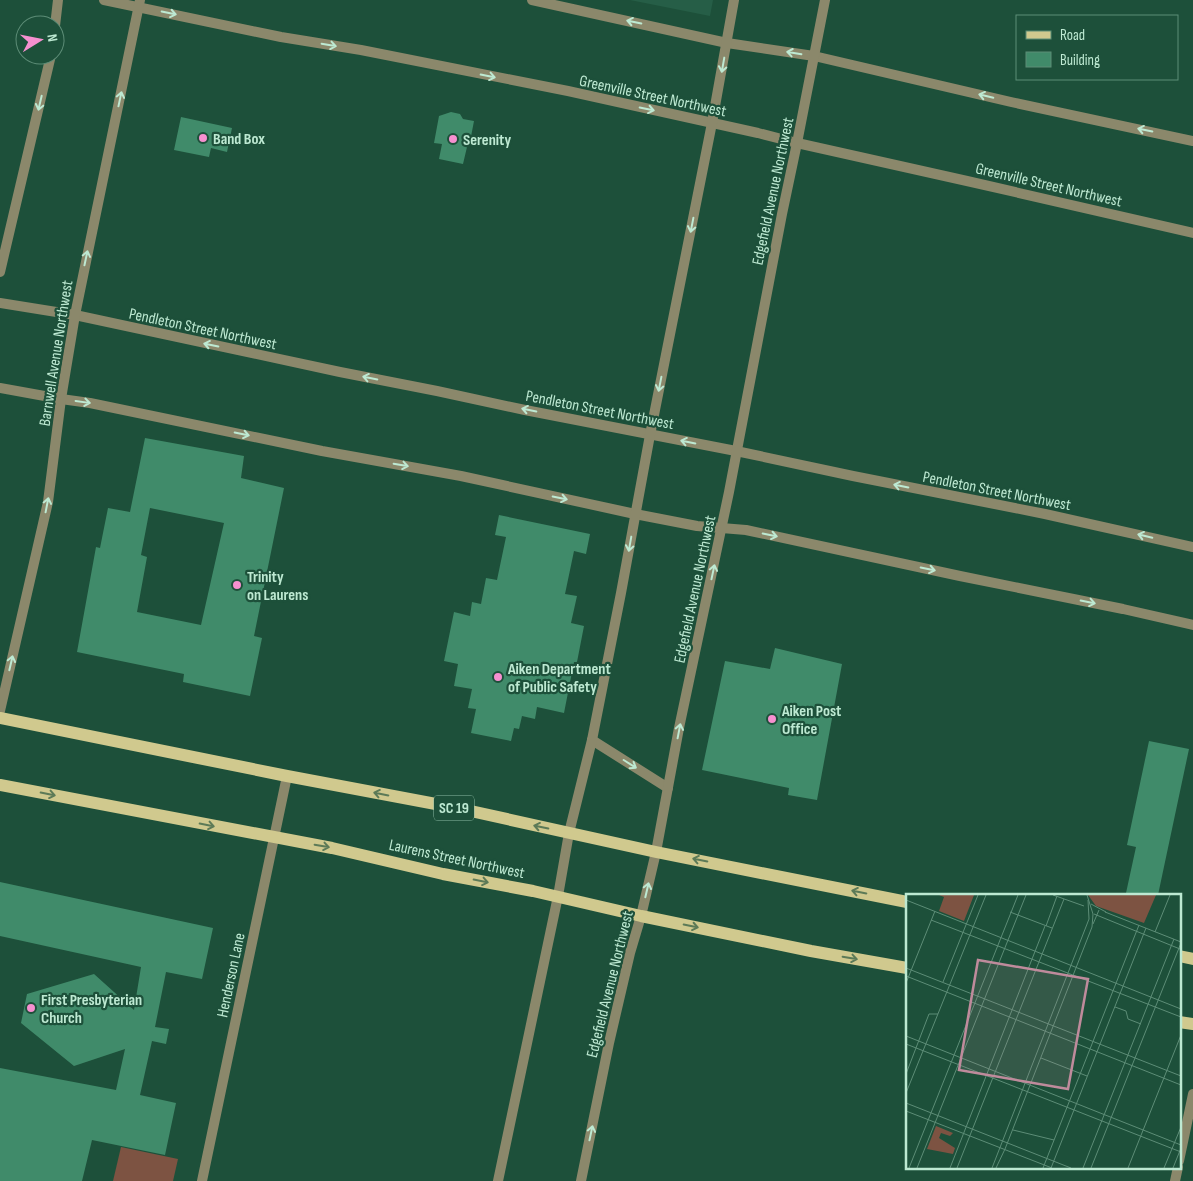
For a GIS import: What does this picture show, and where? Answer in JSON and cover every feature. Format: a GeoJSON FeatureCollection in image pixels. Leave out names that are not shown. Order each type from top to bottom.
{"type":"FeatureCollection","features":[{"type":"Feature","properties":{"kind":"main road","name":"SC 19"},"geometry":{"type":"LineString","coordinates":[[0,718],[456,808],[656,852],[906,902]]}},
{"type":"Feature","properties":{"kind":"main road","name":"Laurens Street Northwest"},"geometry":{"type":"LineString","coordinates":[[0,785],[332,848],[443,874],[558,896],[642,916],[906,968]]}},
{"type":"Feature","properties":{"kind":"main road"},"geometry":{"type":"LineString","coordinates":[[1180,956],[1193,958]]}},
{"type":"Feature","properties":{"kind":"main road"},"geometry":{"type":"LineString","coordinates":[[1180,1022],[1193,1024]]}},
{"type":"Feature","properties":{"kind":"street"},"geometry":{"type":"LineString","coordinates":[[56,15],[58,0]]}},
{"type":"Feature","properties":{"kind":"street","name":"Greenville Street Northwest"},"geometry":{"type":"LineString","coordinates":[[104,0],[139,4],[281,36],[549,88],[758,133],[1193,233]]}},
{"type":"Feature","properties":{"kind":"street"},"geometry":{"type":"LineString","coordinates":[[532,0],[727,43],[814,56],[1011,102],[1193,140]]}},
{"type":"Feature","properties":{"kind":"street"},"geometry":{"type":"LineString","coordinates":[[498,1181],[558,896],[569,833],[592,740],[712,123],[734,0]]}},
{"type":"Feature","properties":{"kind":"street","name":"Edgefield Avenue Northwest"},"geometry":{"type":"LineString","coordinates":[[581,1181],[609,1043],[630,953],[642,916],[656,852],[679,728],[722,528],[825,0]]}},
{"type":"Feature","properties":{"kind":"street","name":"Barnwell Avenue Northwest"},"geometry":{"type":"LineString","coordinates":[[0,711],[48,502],[74,315],[139,4]]}},
{"type":"Feature","properties":{"kind":"street"},"geometry":{"type":"LineString","coordinates":[[0,272],[49,65]]}},
{"type":"Feature","properties":{"kind":"street","name":"Pendleton Street Northwest"},"geometry":{"type":"LineString","coordinates":[[0,303],[74,315],[340,372],[1045,514],[1193,546]]}},
{"type":"Feature","properties":{"kind":"street"},"geometry":{"type":"LineString","coordinates":[[0,388],[90,402],[322,451],[461,476],[697,526],[746,530],[1193,625]]}},
{"type":"Feature","properties":{"kind":"street"},"geometry":{"type":"LineString","coordinates":[[592,740],[668,788]]}},
{"type":"Feature","properties":{"kind":"street","name":"Henderson Lane"},"geometry":{"type":"LineString","coordinates":[[202,1181],[287,776]]}},
{"type":"Feature","properties":{"kind":"street"},"geometry":{"type":"LineString","coordinates":[[1180,1156],[1193,1094]]}},
{"type":"Feature","properties":{"kind":"street"},"geometry":{"type":"LineString","coordinates":[[1175,1181],[1178,1168]]}},
{"type":"Feature","properties":{"kind":"shaded area"},"geometry":{"type":"Polygon","coordinates":[[[630,0],[713,0],[710,16],[630,0]]]}},
{"type":"Feature","properties":{"kind":"shaded area"},"geometry":{"type":"Polygon","coordinates":[[[121,1147],[178,1159],[173,1181],[113,1181],[121,1147]]]}},
{"type":"Feature","properties":{"kind":"building","name":"Serenity"},"geometry":{"type":"Polygon","coordinates":[[[451,112],[460,114],[463,119],[474,121],[469,147],[467,147],[463,164],[439,159],[442,144],[434,143],[439,116],[451,112]]]}},
{"type":"Feature","properties":{"kind":"building","name":"Band Box"},"geometry":{"type":"Polygon","coordinates":[[[181,117],[232,128],[227,152],[211,148],[209,157],[174,150],[181,117]]]}},
{"type":"Feature","properties":{"kind":"building","name":"Trinity on Laurens"},"geometry":{"type":"Polygon","coordinates":[[[145,438],[244,456],[241,478],[284,488],[254,636],[262,638],[250,696],[183,682],[184,674],[77,652],[96,547],[100,548],[108,508],[130,512],[145,438]],[[150,508],[141,555],[147,557],[137,612],[201,625],[224,523],[150,508]]]}},
{"type":"Feature","properties":{"kind":"building"},"geometry":{"type":"Polygon","coordinates":[[[499,515],[590,534],[586,554],[574,551],[565,594],[577,596],[571,623],[584,626],[577,662],[574,662],[564,713],[537,707],[535,719],[522,716],[519,729],[514,728],[511,741],[471,733],[476,709],[468,708],[472,689],[454,686],[458,664],[444,661],[454,612],[470,616],[472,602],[481,604],[486,578],[497,580],[506,537],[495,535],[499,515]]]}},
{"type":"Feature","properties":{"kind":"building","name":"Aiken Post Office"},"geometry":{"type":"Polygon","coordinates":[[[775,648],[842,664],[817,800],[788,795],[789,788],[702,770],[725,661],[770,669],[775,648]]]}},
{"type":"Feature","properties":{"kind":"building"},"geometry":{"type":"Polygon","coordinates":[[[1149,741],[1189,749],[1158,894],[1126,893],[1136,847],[1127,845],[1149,741]]]}},
{"type":"Feature","properties":{"kind":"building"},"geometry":{"type":"Polygon","coordinates":[[[0,882],[213,928],[202,979],[166,972],[155,1027],[169,1029],[166,1044],[152,1041],[140,1095],[176,1103],[165,1155],[92,1140],[82,1181],[0,1181],[0,1068],[116,1090],[125,1049],[74,1066],[21,1023],[27,994],[94,974],[134,1010],[141,967],[0,936],[0,882]]]}},
{"type":"Feature","properties":{"kind":"place","name":"Band Box"},"geometry":{"type":"Point","coordinates":[203,138]}},
{"type":"Feature","properties":{"kind":"place","name":"Serenity"},"geometry":{"type":"Point","coordinates":[453,139]}},
{"type":"Feature","properties":{"kind":"place","name":"Trinity on Laurens"},"geometry":{"type":"Point","coordinates":[237,585]}},
{"type":"Feature","properties":{"kind":"place","name":"Aiken Department of Public Safety"},"geometry":{"type":"Point","coordinates":[498,677]}},
{"type":"Feature","properties":{"kind":"place","name":"Aiken Post Office"},"geometry":{"type":"Point","coordinates":[772,719]}},
{"type":"Feature","properties":{"kind":"place","name":"First Presbyterian Church"},"geometry":{"type":"Point","coordinates":[31,1008]}}]}
